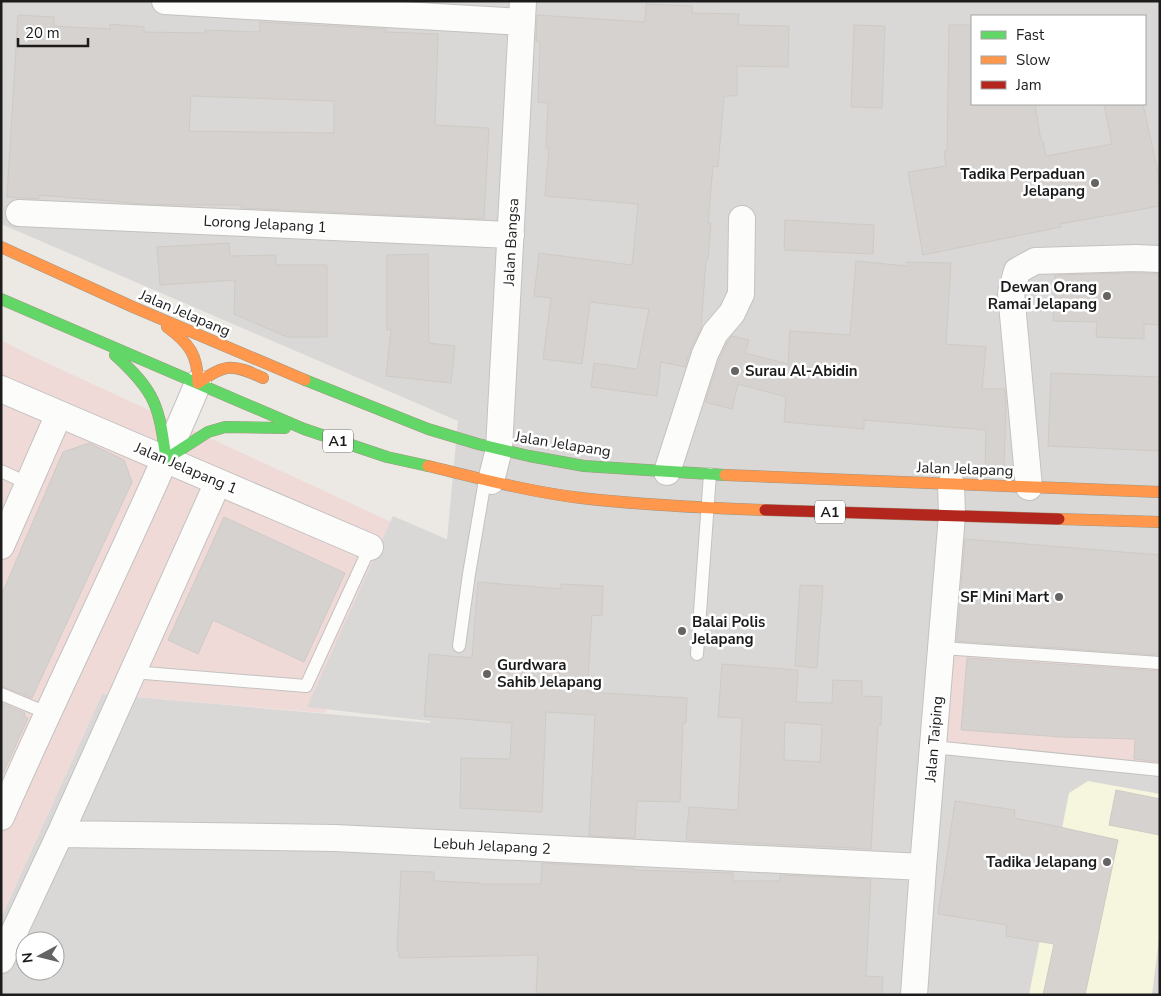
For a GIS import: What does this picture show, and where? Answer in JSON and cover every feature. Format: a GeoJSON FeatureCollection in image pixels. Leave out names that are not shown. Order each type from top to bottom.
{"type":"FeatureCollection","features":[{"type":"Feature","properties":{"kind":"main road","name":"Jalan Jelapang"},"geometry":{"type":"LineString","coordinates":[[1,247],[133,307],[346,397],[419,426],[499,449],[584,466],[667,472],[1160,492]]}},
{"type":"Feature","properties":{"kind":"main road","name":"A1"},"geometry":{"type":"LineString","coordinates":[[1,299],[304,429],[387,457],[488,481],[581,498],[708,508],[1160,522]]}},
{"type":"Feature","properties":{"kind":"main road"},"geometry":{"type":"LineString","coordinates":[[133,307],[164,325],[187,344],[198,363],[198,383]]}},
{"type":"Feature","properties":{"kind":"main road"},"geometry":{"type":"LineString","coordinates":[[94,339],[135,372],[155,399],[166,459],[208,432],[225,427],[250,426],[304,429]]}},
{"type":"Feature","properties":{"kind":"main road"},"geometry":{"type":"LineString","coordinates":[[198,383],[216,372],[238,367],[271,381]]}},
{"type":"Feature","properties":{"kind":"main road"},"geometry":{"type":"LineString","coordinates":[[446,446],[499,449]]}},
{"type":"Feature","properties":{"kind":"street"},"geometry":{"type":"LineString","coordinates":[[165,1],[522,12]]}},
{"type":"Feature","properties":{"kind":"street","name":"Jalan Bangsa"},"geometry":{"type":"LineString","coordinates":[[488,481],[499,449],[522,12]]}},
{"type":"Feature","properties":{"kind":"street","name":"Lorong Jelapang 1"},"geometry":{"type":"LineString","coordinates":[[19,213],[511,235]]}},
{"type":"Feature","properties":{"kind":"street"},"geometry":{"type":"LineString","coordinates":[[667,472],[705,354],[715,333],[732,313],[741,294],[742,219]]}},
{"type":"Feature","properties":{"kind":"street"},"geometry":{"type":"LineString","coordinates":[[1029,486],[1011,293],[1017,271],[1035,261],[1160,259]]}},
{"type":"Feature","properties":{"kind":"street"},"geometry":{"type":"LineString","coordinates":[[1,817],[47,713],[166,459],[198,383]]}},
{"type":"Feature","properties":{"kind":"street","name":"Jalan Jelapang 1"},"geometry":{"type":"LineString","coordinates":[[1,389],[370,547]]}},
{"type":"Feature","properties":{"kind":"street"},"geometry":{"type":"LineString","coordinates":[[1,546],[59,414]]}},
{"type":"Feature","properties":{"kind":"street"},"geometry":{"type":"LineString","coordinates":[[1,960],[60,834],[218,482]]}},
{"type":"Feature","properties":{"kind":"street","name":"Jalan Taiping"},"geometry":{"type":"LineString","coordinates":[[914,995],[952,515],[951,484]]}},
{"type":"Feature","properties":{"kind":"street","name":"Lebuh Jelapang 2"},"geometry":{"type":"LineString","coordinates":[[60,834],[335,838],[923,867]]}},
{"type":"Feature","properties":{"kind":"lane"},"geometry":{"type":"LineString","coordinates":[[1,471],[29,484]]}},
{"type":"Feature","properties":{"kind":"lane"},"geometry":{"type":"LineString","coordinates":[[697,654],[710,474]]}},
{"type":"Feature","properties":{"kind":"lane"},"geometry":{"type":"LineString","coordinates":[[459,646],[469,574],[488,481]]}},
{"type":"Feature","properties":{"kind":"lane"},"geometry":{"type":"LineString","coordinates":[[132,672],[306,686],[370,547]]}},
{"type":"Feature","properties":{"kind":"lane"},"geometry":{"type":"LineString","coordinates":[[942,648],[1160,663]]}},
{"type":"Feature","properties":{"kind":"lane"},"geometry":{"type":"LineString","coordinates":[[1,694],[47,713]]}},
{"type":"Feature","properties":{"kind":"lane"},"geometry":{"type":"LineString","coordinates":[[933,747],[1160,770]]}},
{"type":"Feature","properties":{"kind":"shaded area"},"geometry":{"type":"Polygon","coordinates":[[[1,1],[1160,1],[1160,995],[1,995],[1,918],[102,694],[430,723],[458,421],[1,224],[1,1]]]}},
{"type":"Feature","properties":{"kind":"shaded area"},"geometry":{"type":"Polygon","coordinates":[[[1,340],[400,526],[325,713],[102,694],[1,918],[1,340]]]}},
{"type":"Feature","properties":{"kind":"shaded area"},"geometry":{"type":"Polygon","coordinates":[[[464,495],[550,525],[533,733],[307,707],[393,516],[451,541],[464,495]]]}},
{"type":"Feature","properties":{"kind":"shaded area"},"geometry":{"type":"Polygon","coordinates":[[[952,655],[1160,669],[1160,765],[941,748],[952,655]]]}},
{"type":"Feature","properties":{"kind":"shaded area","name":"Tadika Jelapang"},"geometry":{"type":"Polygon","coordinates":[[[1088,781],[1160,794],[1160,930],[1152,995],[1029,995],[1069,793],[1088,781]]]}},
{"type":"Feature","properties":{"kind":"building"},"geometry":{"type":"Polygon","coordinates":[[[646,4],[692,6],[692,13],[739,14],[738,25],[789,26],[788,67],[737,66],[737,96],[724,96],[718,167],[713,166],[708,223],[711,223],[701,328],[691,348],[685,367],[661,362],[657,396],[591,387],[594,363],[637,369],[649,309],[590,302],[582,364],[543,359],[551,298],[534,296],[539,253],[632,265],[638,204],[545,196],[549,148],[546,148],[548,103],[538,102],[540,42],[536,41],[537,15],[645,22],[646,4]]]}},
{"type":"Feature","properties":{"kind":"building"},"geometry":{"type":"Polygon","coordinates":[[[18,15],[54,17],[54,26],[110,29],[110,24],[144,27],[144,32],[205,33],[205,30],[260,32],[260,22],[386,29],[386,32],[438,34],[435,125],[489,128],[484,219],[241,208],[242,205],[144,204],[39,195],[39,199],[7,197],[18,15]],[[191,96],[189,131],[334,133],[334,101],[191,96]]]}},
{"type":"Feature","properties":{"kind":"building"},"geometry":{"type":"Polygon","coordinates":[[[854,25],[885,26],[882,108],[851,107],[854,25]]]}},
{"type":"Feature","properties":{"kind":"building"},"geometry":{"type":"Polygon","coordinates":[[[949,25],[971,25],[971,105],[1035,105],[1041,141],[1043,141],[1046,156],[1112,144],[1104,105],[1143,105],[1160,182],[1160,206],[1060,224],[1061,227],[923,255],[908,172],[946,166],[944,151],[947,151],[949,25]]]}},
{"type":"Feature","properties":{"kind":"building"},"geometry":{"type":"Polygon","coordinates":[[[785,220],[874,225],[873,254],[784,250],[785,220]]]}},
{"type":"Feature","properties":{"kind":"building"},"geometry":{"type":"Polygon","coordinates":[[[229,243],[230,256],[276,255],[276,265],[327,265],[327,337],[287,337],[234,314],[235,280],[160,285],[157,247],[229,243]]]}},
{"type":"Feature","properties":{"kind":"building"},"geometry":{"type":"Polygon","coordinates":[[[428,254],[429,343],[455,346],[451,383],[386,376],[391,330],[387,330],[387,255],[428,254]]]}},
{"type":"Feature","properties":{"kind":"building"},"geometry":{"type":"Polygon","coordinates":[[[856,261],[907,266],[907,262],[951,263],[946,344],[986,347],[982,389],[1005,389],[1004,468],[985,467],[986,430],[864,420],[864,429],[784,422],[786,397],[738,384],[732,409],[705,402],[719,360],[732,336],[749,340],[745,353],[788,364],[790,331],[850,335],[856,261]]]}},
{"type":"Feature","properties":{"kind":"building","name":"Dewan Orang Ramai Jelapang"},"geometry":{"type":"Polygon","coordinates":[[[1160,274],[1160,325],[1144,324],[1144,339],[1096,337],[1097,322],[1053,321],[1055,275],[1160,274]]]}},
{"type":"Feature","properties":{"kind":"building"},"geometry":{"type":"Polygon","coordinates":[[[1051,373],[1160,377],[1160,451],[1048,446],[1051,373]]]}},
{"type":"Feature","properties":{"kind":"building"},"geometry":{"type":"Polygon","coordinates":[[[89,443],[124,460],[132,482],[32,698],[1,686],[1,596],[63,452],[89,443]]]}},
{"type":"Feature","properties":{"kind":"building"},"geometry":{"type":"Polygon","coordinates":[[[224,517],[345,573],[304,662],[213,620],[198,654],[168,640],[224,517]]]}},
{"type":"Feature","properties":{"kind":"building"},"geometry":{"type":"Polygon","coordinates":[[[965,539],[1160,555],[1160,655],[957,641],[965,539]]]}},
{"type":"Feature","properties":{"kind":"building"},"geometry":{"type":"Polygon","coordinates":[[[478,582],[561,589],[561,584],[603,586],[602,616],[592,615],[587,692],[687,698],[686,723],[683,723],[680,802],[637,801],[635,838],[589,836],[595,715],[546,712],[542,812],[460,808],[461,758],[510,759],[512,723],[424,716],[429,654],[472,658],[478,582]]]}},
{"type":"Feature","properties":{"kind":"building"},"geometry":{"type":"Polygon","coordinates":[[[800,585],[823,586],[817,668],[795,666],[800,585]]]}},
{"type":"Feature","properties":{"kind":"building"},"geometry":{"type":"Polygon","coordinates":[[[967,658],[1160,671],[1160,762],[1134,759],[1135,739],[1062,737],[961,730],[967,658]]]}},
{"type":"Feature","properties":{"kind":"building"},"geometry":{"type":"Polygon","coordinates":[[[722,664],[798,670],[796,702],[832,703],[833,680],[862,681],[862,696],[882,697],[881,725],[878,725],[871,849],[686,840],[689,807],[738,810],[742,718],[718,717],[722,664]],[[785,722],[784,760],[820,762],[822,725],[785,722]]]}},
{"type":"Feature","properties":{"kind":"building"},"geometry":{"type":"Polygon","coordinates":[[[1,703],[25,713],[24,716],[28,718],[1,778],[1,703]]]}},
{"type":"Feature","properties":{"kind":"building"},"geometry":{"type":"Polygon","coordinates":[[[1116,790],[1160,799],[1160,835],[1109,825],[1116,790]]]}},
{"type":"Feature","properties":{"kind":"building"},"geometry":{"type":"Polygon","coordinates":[[[955,801],[1015,810],[1014,818],[1118,840],[1085,995],[1043,995],[1054,944],[1006,936],[1007,925],[938,914],[955,801]]]}},
{"type":"Feature","properties":{"kind":"building"},"geometry":{"type":"Polygon","coordinates":[[[542,863],[634,868],[634,870],[733,873],[733,881],[780,881],[780,875],[871,879],[866,976],[883,977],[882,995],[536,995],[538,955],[399,958],[399,951],[397,951],[401,871],[434,872],[434,881],[480,884],[541,884],[542,863]]]}},
{"type":"Feature","properties":{"kind":"traffic: fast"},"geometry":{"type":"LineString","coordinates":[[1,299],[304,429],[387,457],[428,466]]}},
{"type":"Feature","properties":{"kind":"traffic: fast"},"geometry":{"type":"LineString","coordinates":[[115,355],[139,379],[153,401],[161,426],[166,459],[208,432],[225,427],[285,428]]}},
{"type":"Feature","properties":{"kind":"traffic: fast"},"geometry":{"type":"LineString","coordinates":[[305,380],[428,429],[478,444],[529,456],[584,466],[725,475]]}},
{"type":"Feature","properties":{"kind":"traffic: slow"},"geometry":{"type":"LineString","coordinates":[[1,247],[133,307],[305,380]]}},
{"type":"Feature","properties":{"kind":"traffic: slow"},"geometry":{"type":"LineString","coordinates":[[167,327],[191,350],[198,373],[198,383]]}},
{"type":"Feature","properties":{"kind":"traffic: slow"},"geometry":{"type":"LineString","coordinates":[[198,383],[216,372],[230,368],[244,370],[263,378]]}},
{"type":"Feature","properties":{"kind":"traffic: slow"},"geometry":{"type":"LineString","coordinates":[[428,466],[523,488],[581,498],[627,503],[765,510]]}},
{"type":"Feature","properties":{"kind":"traffic: slow"},"geometry":{"type":"LineString","coordinates":[[725,475],[1160,492]]}},
{"type":"Feature","properties":{"kind":"traffic: slow"},"geometry":{"type":"LineString","coordinates":[[1059,519],[1160,522]]}},
{"type":"Feature","properties":{"kind":"traffic: jam"},"geometry":{"type":"LineString","coordinates":[[765,510],[1059,519]]}},
{"type":"Feature","properties":{"kind":"place","name":"Tadika Perpaduan Jelapang"},"geometry":{"type":"Point","coordinates":[1095,183]}},
{"type":"Feature","properties":{"kind":"place","name":"Dewan Orang Ramai Jelapang"},"geometry":{"type":"Point","coordinates":[1107,296]}},
{"type":"Feature","properties":{"kind":"place","name":"Surau Al-Abidin"},"geometry":{"type":"Point","coordinates":[735,371]}},
{"type":"Feature","properties":{"kind":"place","name":"SF Mini Mart"},"geometry":{"type":"Point","coordinates":[1059,597]}},
{"type":"Feature","properties":{"kind":"place","name":"Balai Polis Jelapang"},"geometry":{"type":"Point","coordinates":[682,631]}},
{"type":"Feature","properties":{"kind":"place","name":"Gurdwara Sahib Jelapang"},"geometry":{"type":"Point","coordinates":[487,674]}},
{"type":"Feature","properties":{"kind":"place","name":"Tadika Jelapang"},"geometry":{"type":"Point","coordinates":[1107,862]}}]}
